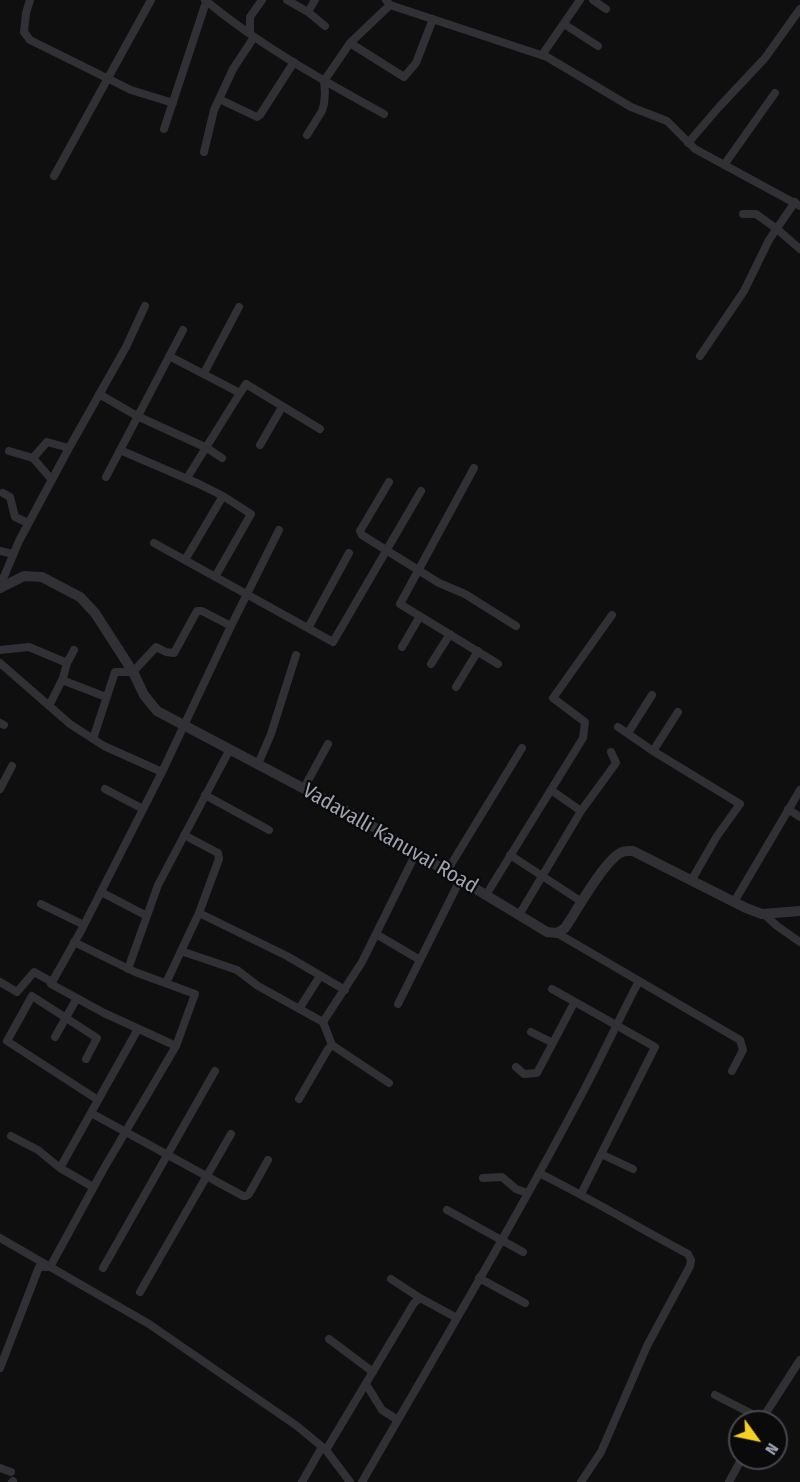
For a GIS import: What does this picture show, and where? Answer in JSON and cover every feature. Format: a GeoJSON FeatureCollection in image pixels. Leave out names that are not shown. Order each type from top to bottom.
{"type":"FeatureCollection","features":[{"type":"Feature","properties":{"kind":"street"},"geometry":{"type":"LineString","coordinates":[[30,0],[24,32],[30,40],[131,90],[173,103]]}},
{"type":"Feature","properties":{"kind":"street"},"geometry":{"type":"LineString","coordinates":[[54,176],[151,0]]}},
{"type":"Feature","properties":{"kind":"street"},"geometry":{"type":"LineString","coordinates":[[204,152],[214,110],[252,35],[250,18],[262,0]]}},
{"type":"Feature","properties":{"kind":"street"},"geometry":{"type":"LineString","coordinates":[[287,0],[308,12],[325,26]]}},
{"type":"Feature","properties":{"kind":"street"},"geometry":{"type":"LineString","coordinates":[[308,12],[315,0]]}},
{"type":"Feature","properties":{"kind":"street"},"geometry":{"type":"LineString","coordinates":[[542,55],[580,0]]}},
{"type":"Feature","properties":{"kind":"street"},"geometry":{"type":"LineString","coordinates":[[593,0],[606,9]]}},
{"type":"Feature","properties":{"kind":"street"},"geometry":{"type":"LineString","coordinates":[[164,129],[205,1],[252,35],[324,81],[384,114]]}},
{"type":"Feature","properties":{"kind":"street"},"geometry":{"type":"LineString","coordinates":[[307,135],[322,111],[324,81],[350,43],[388,3],[547,57],[631,107],[667,121],[695,149],[798,204],[769,240],[744,291],[700,356]]}},
{"type":"Feature","properties":{"kind":"street"},"geometry":{"type":"LineString","coordinates":[[688,143],[796,22],[800,9]]}},
{"type":"Feature","properties":{"kind":"street"},"geometry":{"type":"LineString","coordinates":[[350,43],[404,77],[416,63],[433,19]]}},
{"type":"Feature","properties":{"kind":"street"},"geometry":{"type":"LineString","coordinates":[[564,24],[598,46]]}},
{"type":"Feature","properties":{"kind":"street"},"geometry":{"type":"LineString","coordinates":[[219,99],[257,117],[260,116],[294,62]]}},
{"type":"Feature","properties":{"kind":"street"},"geometry":{"type":"LineString","coordinates":[[724,165],[775,93]]}},
{"type":"Feature","properties":{"kind":"street"},"geometry":{"type":"LineString","coordinates":[[743,214],[756,214],[800,249]]}},
{"type":"Feature","properties":{"kind":"street"},"geometry":{"type":"LineString","coordinates":[[0,587],[28,523],[126,347],[145,306]]}},
{"type":"Feature","properties":{"kind":"street"},"geometry":{"type":"LineString","coordinates":[[204,373],[239,307]]}},
{"type":"Feature","properties":{"kind":"street"},"geometry":{"type":"LineString","coordinates":[[106,477],[183,330]]}},
{"type":"Feature","properties":{"kind":"street"},"geometry":{"type":"LineString","coordinates":[[169,356],[240,393]]}},
{"type":"Feature","properties":{"kind":"street"},"geometry":{"type":"LineString","coordinates":[[187,478],[246,384],[320,429]]}},
{"type":"Feature","properties":{"kind":"street"},"geometry":{"type":"LineString","coordinates":[[99,394],[137,416],[207,447],[222,458]]}},
{"type":"Feature","properties":{"kind":"street"},"geometry":{"type":"LineString","coordinates":[[260,445],[282,407]]}},
{"type":"Feature","properties":{"kind":"street"},"geometry":{"type":"LineString","coordinates":[[33,458],[47,442],[69,448]]}},
{"type":"Feature","properties":{"kind":"street"},"geometry":{"type":"LineString","coordinates":[[120,450],[187,478],[223,496],[251,514],[215,577]]}},
{"type":"Feature","properties":{"kind":"street"},"geometry":{"type":"LineString","coordinates":[[9,451],[33,458],[52,480]]}},
{"type":"Feature","properties":{"kind":"street"},"geometry":{"type":"LineString","coordinates":[[474,468],[400,604],[498,664]]}},
{"type":"Feature","properties":{"kind":"street"},"geometry":{"type":"LineString","coordinates":[[388,482],[360,531],[362,535],[439,583],[465,594],[516,626]]}},
{"type":"Feature","properties":{"kind":"street"},"geometry":{"type":"LineString","coordinates":[[154,543],[333,642],[421,491]]}},
{"type":"Feature","properties":{"kind":"street"},"geometry":{"type":"LineString","coordinates":[[3,493],[10,497],[15,517],[28,523]]}},
{"type":"Feature","properties":{"kind":"street"},"geometry":{"type":"LineString","coordinates":[[185,560],[223,496]]}},
{"type":"Feature","properties":{"kind":"street"},"geometry":{"type":"LineString","coordinates":[[52,982],[144,809],[279,530]]}},
{"type":"Feature","properties":{"kind":"street"},"geometry":{"type":"LineString","coordinates":[[0,551],[13,554]]}},
{"type":"Feature","properties":{"kind":"street"},"geometry":{"type":"LineString","coordinates":[[308,628],[349,553]]}},
{"type":"Feature","properties":{"kind":"street","name":"Vadavalli Kanuvai Road"},"geometry":{"type":"LineString","coordinates":[[0,587],[24,576],[42,577],[80,597],[95,613],[133,672],[144,695],[157,711],[352,813],[519,915],[548,932],[556,933]]}},
{"type":"Feature","properties":{"kind":"street"},"geometry":{"type":"LineString","coordinates":[[93,739],[115,672],[133,672],[156,647],[174,653],[197,611],[202,611],[231,626]]}},
{"type":"Feature","properties":{"kind":"street"},"geometry":{"type":"LineString","coordinates":[[486,895],[583,738],[585,723],[553,698],[612,615]]}},
{"type":"Feature","properties":{"kind":"street"},"geometry":{"type":"LineString","coordinates":[[402,647],[420,616]]}},
{"type":"Feature","properties":{"kind":"street"},"geometry":{"type":"LineString","coordinates":[[431,664],[450,634]]}},
{"type":"Feature","properties":{"kind":"street"},"geometry":{"type":"LineString","coordinates":[[0,650],[29,646],[67,663]]}},
{"type":"Feature","properties":{"kind":"street"},"geometry":{"type":"LineString","coordinates":[[49,706],[63,680],[67,663],[74,650]]}},
{"type":"Feature","properties":{"kind":"street"},"geometry":{"type":"LineString","coordinates":[[456,687],[478,651]]}},
{"type":"Feature","properties":{"kind":"street"},"geometry":{"type":"LineString","coordinates":[[258,764],[271,734],[296,655]]}},
{"type":"Feature","properties":{"kind":"street"},"geometry":{"type":"LineString","coordinates":[[0,663],[70,724],[104,746],[162,772]]}},
{"type":"Feature","properties":{"kind":"street"},"geometry":{"type":"LineString","coordinates":[[63,680],[106,697]]}},
{"type":"Feature","properties":{"kind":"street"},"geometry":{"type":"LineString","coordinates":[[627,733],[652,696]]}},
{"type":"Feature","properties":{"kind":"street"},"geometry":{"type":"LineString","coordinates":[[653,751],[678,712]]}},
{"type":"Feature","properties":{"kind":"street"},"geometry":{"type":"LineString","coordinates":[[618,727],[740,804],[717,836],[691,880]]}},
{"type":"Feature","properties":{"kind":"street"},"geometry":{"type":"LineString","coordinates":[[304,788],[328,744]]}},
{"type":"Feature","properties":{"kind":"street"},"geometry":{"type":"LineString","coordinates":[[447,872],[522,748]]}},
{"type":"Feature","properties":{"kind":"street"},"geometry":{"type":"LineString","coordinates":[[128,969],[158,885],[230,749]]}},
{"type":"Feature","properties":{"kind":"street"},"geometry":{"type":"LineString","coordinates":[[519,915],[581,811],[616,764],[611,752]]}},
{"type":"Feature","properties":{"kind":"street"},"geometry":{"type":"LineString","coordinates":[[0,789],[12,766]]}},
{"type":"Feature","properties":{"kind":"street"},"geometry":{"type":"LineString","coordinates":[[105,789],[144,809]]}},
{"type":"Feature","properties":{"kind":"street"},"geometry":{"type":"LineString","coordinates":[[551,790],[581,811]]}},
{"type":"Feature","properties":{"kind":"street"},"geometry":{"type":"LineString","coordinates":[[734,902],[800,790]]}},
{"type":"Feature","properties":{"kind":"street"},"geometry":{"type":"LineString","coordinates":[[206,795],[269,830]]}},
{"type":"Feature","properties":{"kind":"street"},"geometry":{"type":"LineString","coordinates":[[788,809],[800,817]]}},
{"type":"Feature","properties":{"kind":"street"},"geometry":{"type":"LineString","coordinates":[[166,983],[199,913],[219,859],[218,853],[184,835]]}},
{"type":"Feature","properties":{"kind":"street"},"geometry":{"type":"LineString","coordinates":[[556,933],[565,928],[605,867],[618,854],[626,850],[633,851],[762,914],[800,910]]}},
{"type":"Feature","properties":{"kind":"street"},"geometry":{"type":"LineString","coordinates":[[324,1022],[362,962],[416,853]]}},
{"type":"Feature","properties":{"kind":"street"},"geometry":{"type":"LineString","coordinates":[[510,855],[582,902]]}},
{"type":"Feature","properties":{"kind":"street"},"geometry":{"type":"LineString","coordinates":[[398,1004],[460,880]]}},
{"type":"Feature","properties":{"kind":"street"},"geometry":{"type":"LineString","coordinates":[[101,892],[147,916]]}},
{"type":"Feature","properties":{"kind":"street"},"geometry":{"type":"LineString","coordinates":[[41,904],[84,925]]}},
{"type":"Feature","properties":{"kind":"street"},"geometry":{"type":"LineString","coordinates":[[199,913],[286,956],[345,990]]}},
{"type":"Feature","properties":{"kind":"street"},"geometry":{"type":"LineString","coordinates":[[764,914],[800,942]]}},
{"type":"Feature","properties":{"kind":"street"},"geometry":{"type":"LineString","coordinates":[[376,933],[420,960]]}},
{"type":"Feature","properties":{"kind":"street"},"geometry":{"type":"LineString","coordinates":[[556,933],[740,1040],[743,1050],[732,1071]]}},
{"type":"Feature","properties":{"kind":"street"},"geometry":{"type":"LineString","coordinates":[[50,1267],[93,1187],[176,1046],[195,994],[128,969],[74,942]]}},
{"type":"Feature","properties":{"kind":"street"},"geometry":{"type":"LineString","coordinates":[[181,951],[237,970],[258,986],[324,1022],[332,1046],[389,1083]]}},
{"type":"Feature","properties":{"kind":"street"},"geometry":{"type":"LineString","coordinates":[[0,982],[17,992],[34,972],[104,1013],[176,1046]]}},
{"type":"Feature","properties":{"kind":"street"},"geometry":{"type":"LineString","coordinates":[[299,1009],[320,976]]}},
{"type":"Feature","properties":{"kind":"street"},"geometry":{"type":"LineString","coordinates":[[362,1482],[539,1173],[639,981]]}},
{"type":"Feature","properties":{"kind":"street"},"geometry":{"type":"LineString","coordinates":[[552,989],[655,1047],[581,1194]]}},
{"type":"Feature","properties":{"kind":"street"},"geometry":{"type":"LineString","coordinates":[[86,1059],[97,1038],[32,996],[8,1041],[98,1100]]}},
{"type":"Feature","properties":{"kind":"street"},"geometry":{"type":"LineString","coordinates":[[55,1037],[78,998]]}},
{"type":"Feature","properties":{"kind":"street"},"geometry":{"type":"LineString","coordinates":[[516,1067],[524,1074],[537,1073],[574,1003]]}},
{"type":"Feature","properties":{"kind":"street"},"geometry":{"type":"LineString","coordinates":[[60,1168],[138,1029]]}},
{"type":"Feature","properties":{"kind":"street"},"geometry":{"type":"LineString","coordinates":[[531,1032],[553,1043]]}},
{"type":"Feature","properties":{"kind":"street"},"geometry":{"type":"LineString","coordinates":[[299,1098],[332,1046]]}},
{"type":"Feature","properties":{"kind":"street"},"geometry":{"type":"LineString","coordinates":[[103,1268],[215,1071]]}},
{"type":"Feature","properties":{"kind":"street"},"geometry":{"type":"LineString","coordinates":[[91,1113],[243,1196],[249,1194],[268,1160]]}},
{"type":"Feature","properties":{"kind":"street"},"geometry":{"type":"LineString","coordinates":[[140,1292],[231,1134]]}},
{"type":"Feature","properties":{"kind":"street"},"geometry":{"type":"LineString","coordinates":[[11,1136],[38,1150],[60,1168],[93,1187]]}},
{"type":"Feature","properties":{"kind":"street"},"geometry":{"type":"LineString","coordinates":[[601,1154],[633,1168]]}},
{"type":"Feature","properties":{"kind":"street"},"geometry":{"type":"LineString","coordinates":[[539,1173],[688,1254],[691,1260],[690,1266],[647,1347],[602,1452],[581,1482]]}},
{"type":"Feature","properties":{"kind":"street"},"geometry":{"type":"LineString","coordinates":[[483,1178],[502,1177],[516,1189],[527,1193]]}},
{"type":"Feature","properties":{"kind":"street"},"geometry":{"type":"LineString","coordinates":[[447,1210],[523,1252]]}},
{"type":"Feature","properties":{"kind":"street"},"geometry":{"type":"LineString","coordinates":[[0,1238],[148,1324],[297,1426],[324,1449],[350,1482]]}},
{"type":"Feature","properties":{"kind":"street"},"geometry":{"type":"LineString","coordinates":[[0,1368],[39,1267],[50,1267]]}},
{"type":"Feature","properties":{"kind":"street"},"geometry":{"type":"LineString","coordinates":[[479,1278],[525,1303]]}},
{"type":"Feature","properties":{"kind":"street"},"geometry":{"type":"LineString","coordinates":[[391,1279],[457,1318]]}},
{"type":"Feature","properties":{"kind":"street"},"geometry":{"type":"LineString","coordinates":[[302,1482],[366,1384],[414,1303],[420,1298]]}},
{"type":"Feature","properties":{"kind":"street"},"geometry":{"type":"LineString","coordinates":[[329,1338],[373,1372]]}},
{"type":"Feature","properties":{"kind":"street"},"geometry":{"type":"LineString","coordinates":[[768,1410],[800,1360]]}},
{"type":"Feature","properties":{"kind":"street"},"geometry":{"type":"LineString","coordinates":[[366,1384],[382,1410],[398,1420]]}},
{"type":"Feature","properties":{"kind":"street"},"geometry":{"type":"LineString","coordinates":[[715,1395],[742,1410]]}},
{"type":"Feature","properties":{"kind":"street"},"geometry":{"type":"LineString","coordinates":[[0,1468],[12,1478]]}}]}
